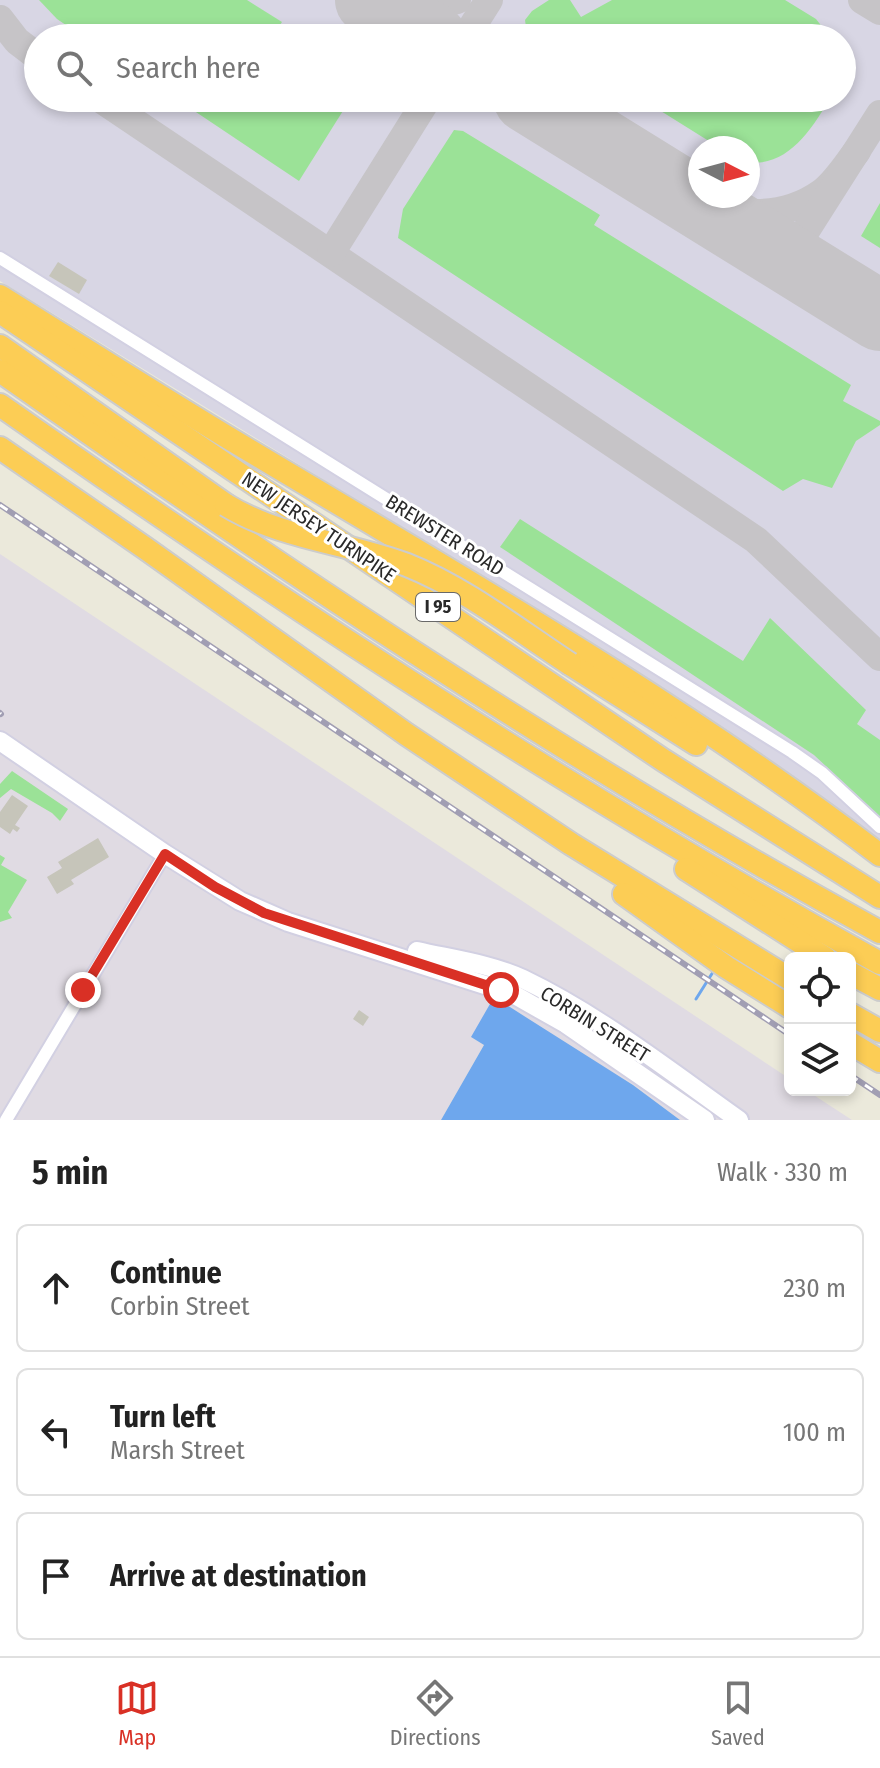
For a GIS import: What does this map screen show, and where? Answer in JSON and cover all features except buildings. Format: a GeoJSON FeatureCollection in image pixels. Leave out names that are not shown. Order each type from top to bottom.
{"type":"FeatureCollection","features":[{"type":"Feature","properties":{"kind":"highway"},"geometry":{"type":"LineString","coordinates":[[0,296],[219,433],[578,648],[714,738],[880,857]]}},
{"type":"Feature","properties":{"kind":"highway","name":"NEW JERSEY TURNPIKE"},"geometry":{"type":"LineString","coordinates":[[0,312],[663,760],[880,897]]}},
{"type":"Feature","properties":{"kind":"highway"},"geometry":{"type":"LineString","coordinates":[[0,346],[226,505],[285,533],[381,557],[424,573],[456,590],[880,857]]}},
{"type":"Feature","properties":{"kind":"highway","name":"I 95"},"geometry":{"type":"LineString","coordinates":[[0,371],[287,570],[511,714],[738,851],[880,932]]}},
{"type":"Feature","properties":{"kind":"highway"},"geometry":{"type":"LineString","coordinates":[[0,405],[329,631],[583,791],[749,890],[880,963]]}},
{"type":"Feature","properties":{"kind":"highway"},"geometry":{"type":"LineString","coordinates":[[0,448],[406,734],[571,844],[784,975]]}},
{"type":"Feature","properties":{"kind":"highway"},"geometry":{"type":"LineString","coordinates":[[583,791],[628,832],[816,952]]}},
{"type":"Feature","properties":{"kind":"highway"},"geometry":{"type":"LineString","coordinates":[[571,844],[619,890],[726,967],[784,1003]]}},
{"type":"Feature","properties":{"kind":"highway"},"geometry":{"type":"LineString","coordinates":[[856,976],[880,989]]}},
{"type":"Feature","properties":{"kind":"highway"},"geometry":{"type":"LineString","coordinates":[[856,1017],[880,1031]]}},
{"type":"Feature","properties":{"kind":"highway"},"geometry":{"type":"LineString","coordinates":[[856,1047],[880,1061]]}},
{"type":"Feature","properties":{"kind":"main road","name":"CORBIN STREET"},"geometry":{"type":"LineString","coordinates":[[0,741],[215,887],[264,913],[513,994],[566,1024],[705,1120]]}},
{"type":"Feature","properties":{"kind":"main road","name":"CORBIN STREET"},"geometry":{"type":"LineString","coordinates":[[343,939],[391,945],[493,968],[521,978],[608,1029],[739,1120]]}},
{"type":"Feature","properties":{"kind":"street","name":"BREWSTER ROAD"},"geometry":{"type":"LineString","coordinates":[[0,258],[792,752],[822,773],[880,827]]}},
{"type":"Feature","properties":{"kind":"street"},"geometry":{"type":"LineString","coordinates":[[6,1120],[165,854]]}},
{"type":"Feature","properties":{"kind":"shaded area"},"geometry":{"type":"Polygon","coordinates":[[[0,0],[880,0],[880,841],[534,609],[0,281],[0,0]]]}},
{"type":"Feature","properties":{"kind":"shaded area"},"geometry":{"type":"Polygon","coordinates":[[[0,554],[784,1075],[784,1096],[815,1096],[852,1120],[680,1120],[594,1061],[471,1037],[484,1045],[441,1120],[0,1120],[0,554]]]}},
{"type":"Feature","properties":{"kind":"green space"},"geometry":{"type":"Polygon","coordinates":[[[39,0],[247,0],[282,22],[64,24],[39,0]]]}},
{"type":"Feature","properties":{"kind":"green space"},"geometry":{"type":"Polygon","coordinates":[[[549,0],[570,0],[581,17],[612,0],[785,0],[820,24],[526,24],[532,11],[549,0]]]}},
{"type":"Feature","properties":{"kind":"green space"},"geometry":{"type":"Polygon","coordinates":[[[196,112],[342,112],[299,181],[196,112]]]}},
{"type":"Feature","properties":{"kind":"green space"},"geometry":{"type":"Polygon","coordinates":[[[662,112],[822,112],[797,144],[775,159],[762,162],[760,136],[701,136],[662,112]]]}},
{"type":"Feature","properties":{"kind":"green space"},"geometry":{"type":"Polygon","coordinates":[[[454,130],[463,131],[600,215],[594,225],[851,385],[843,401],[880,421],[880,425],[856,441],[832,488],[803,479],[783,491],[398,238],[403,209],[454,130]]]}},
{"type":"Feature","properties":{"kind":"green space"},"geometry":{"type":"Polygon","coordinates":[[[880,203],[880,248],[861,236],[880,203]]]}},
{"type":"Feature","properties":{"kind":"green space"},"geometry":{"type":"Polygon","coordinates":[[[520,519],[743,661],[770,618],[866,710],[857,724],[880,740],[880,817],[814,755],[500,547],[520,519]]]}},
{"type":"Feature","properties":{"kind":"green space"},"geometry":{"type":"Polygon","coordinates":[[[12,771],[68,809],[60,821],[11,789],[0,798],[0,784],[12,771]]]}},
{"type":"Feature","properties":{"kind":"green space"},"geometry":{"type":"Polygon","coordinates":[[[0,855],[5,858],[1,865],[27,880],[8,912],[12,918],[0,922],[0,855]]]}},
{"type":"Feature","properties":{"kind":"water"},"geometry":{"type":"Polygon","coordinates":[[[494,997],[633,1085],[680,1120],[441,1120],[484,1045],[471,1037],[494,997]]]}},
{"type":"Feature","properties":{"kind":"waterway"},"geometry":{"type":"LineString","coordinates":[[696,999],[713,972]]}},
{"type":"Feature","properties":{"kind":"taxiway"},"geometry":{"type":"LineString","coordinates":[[380,0],[418,6],[457,0]]}},
{"type":"Feature","properties":{"kind":"taxiway"},"geometry":{"type":"LineString","coordinates":[[474,24],[489,0]]}},
{"type":"Feature","properties":{"kind":"taxiway"},"geometry":{"type":"LineString","coordinates":[[862,0],[880,11]]}},
{"type":"Feature","properties":{"kind":"taxiway"},"geometry":{"type":"LineString","coordinates":[[0,19],[24,46]]}},
{"type":"Feature","properties":{"kind":"taxiway"},"geometry":{"type":"LineString","coordinates":[[120,112],[756,540],[880,657]]}},
{"type":"Feature","properties":{"kind":"taxiway"},"geometry":{"type":"LineString","coordinates":[[331,253],[419,112]]}},
{"type":"Feature","properties":{"kind":"taxiway"},"geometry":{"type":"LineString","coordinates":[[788,259],[880,114]]}},
{"type":"Feature","properties":{"kind":"taxiway"},"geometry":{"type":"LineString","coordinates":[[680,192],[732,211],[750,213],[787,209],[804,203],[826,189],[857,151]]}},
{"type":"Feature","properties":{"kind":"runway"},"geometry":{"type":"LineString","coordinates":[[370,0],[409,24]]}},
{"type":"Feature","properties":{"kind":"runway"},"geometry":{"type":"LineString","coordinates":[[551,112],[880,316]]}},
{"type":"Feature","properties":{"kind":"railway"},"geometry":{"type":"LineString","coordinates":[[0,505],[784,1031]]}},
{"type":"Feature","properties":{"kind":"railway"},"geometry":{"type":"LineString","coordinates":[[856,1079],[880,1095]]}},
{"type":"Feature","properties":{"kind":"route"},"geometry":{"type":"LineString","coordinates":[[83,990],[165,854],[215,887],[264,913],[501,990]]}}]}
